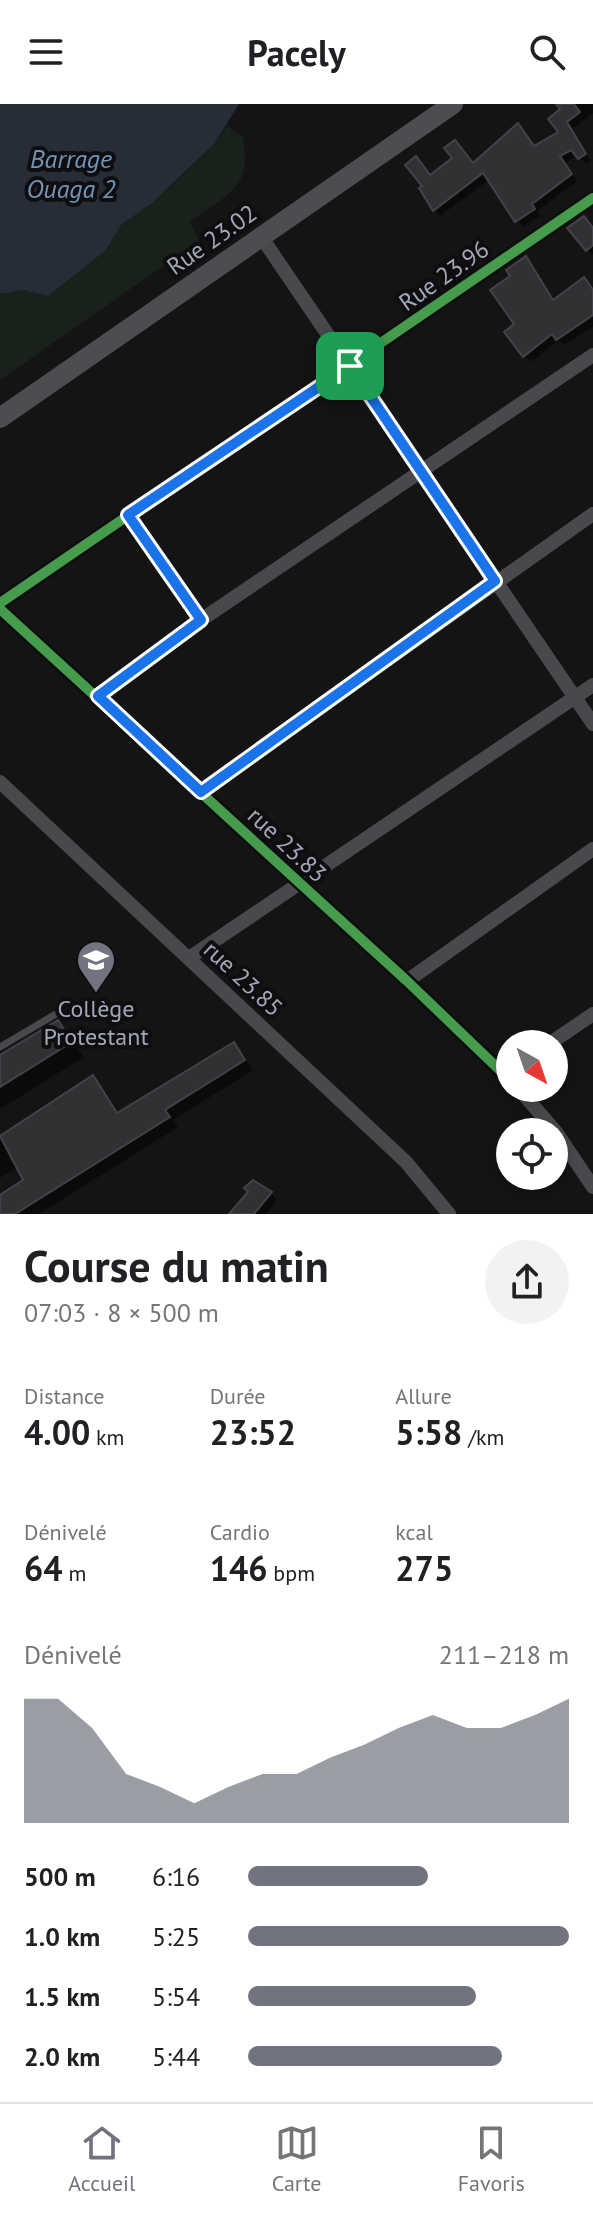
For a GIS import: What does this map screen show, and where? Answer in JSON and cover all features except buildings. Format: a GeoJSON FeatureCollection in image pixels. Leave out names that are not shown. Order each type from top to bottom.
{"type":"FeatureCollection","features":[{"type":"Feature","properties":{"kind":"street","name":"Rue 23.02"},"geometry":{"type":"LineString","coordinates":[[0,418],[453,104]]}},
{"type":"Feature","properties":{"kind":"street","name":"Rue 23.96"},"geometry":{"type":"LineString","coordinates":[[0,603],[593,198]]}},
{"type":"Feature","properties":{"kind":"street"},"geometry":{"type":"LineString","coordinates":[[262,238],[593,724]]}},
{"type":"Feature","properties":{"kind":"street"},"geometry":{"type":"LineString","coordinates":[[98,696],[201,620],[593,355]]}},
{"type":"Feature","properties":{"kind":"street"},"geometry":{"type":"LineString","coordinates":[[201,792],[593,514]]}},
{"type":"Feature","properties":{"kind":"street"},"geometry":{"type":"LineString","coordinates":[[128,515],[201,620]]}},
{"type":"Feature","properties":{"kind":"street","name":"rue 23.83"},"geometry":{"type":"LineString","coordinates":[[0,609],[496,1064]]}},
{"type":"Feature","properties":{"kind":"street"},"geometry":{"type":"LineString","coordinates":[[189,958],[593,685]]}},
{"type":"Feature","properties":{"kind":"street","name":"rue 23.85"},"geometry":{"type":"LineString","coordinates":[[0,782],[406,1162],[449,1214]]}},
{"type":"Feature","properties":{"kind":"street"},"geometry":{"type":"LineString","coordinates":[[407,981],[593,849]]}},
{"type":"Feature","properties":{"kind":"street"},"geometry":{"type":"LineString","coordinates":[[568,1031],[593,1014]]}},
{"type":"Feature","properties":{"kind":"street"},"geometry":{"type":"LineString","coordinates":[[530,1102],[588,1167],[593,1187]]}},
{"type":"Feature","properties":{"kind":"lane"},"geometry":{"type":"LineString","coordinates":[[0,1047],[61,1011]]}},
{"type":"Feature","properties":{"kind":"shaded area"},"geometry":{"type":"Polygon","coordinates":[[[227,126],[242,136],[244,168],[241,179],[226,196],[190,222],[199,241],[0,380],[0,294],[23,290],[48,296],[105,251],[122,224],[170,187],[214,144],[227,126]]]}},
{"type":"Feature","properties":{"kind":"water","name":"Barrage Ouaga 2"},"geometry":{"type":"Polygon","coordinates":[[[0,104],[239,104],[214,144],[152,203],[122,224],[105,251],[48,296],[23,290],[0,294],[0,104]]]}},
{"type":"Feature","properties":{"kind":"cycle path"},"geometry":{"type":"LineString","coordinates":[[0,603],[593,198]]}},
{"type":"Feature","properties":{"kind":"cycle path"},"geometry":{"type":"LineString","coordinates":[[0,609],[407,981],[496,1067]]}},
{"type":"Feature","properties":{"kind":"place","name":"Collège Protestant"},"geometry":{"type":"Point","coordinates":[96,994]}},
{"type":"Feature","properties":{"kind":"route"},"geometry":{"type":"LineString","coordinates":[[350,366],[495,581],[201,792],[98,696],[201,620],[128,515],[350,366]]}}]}
